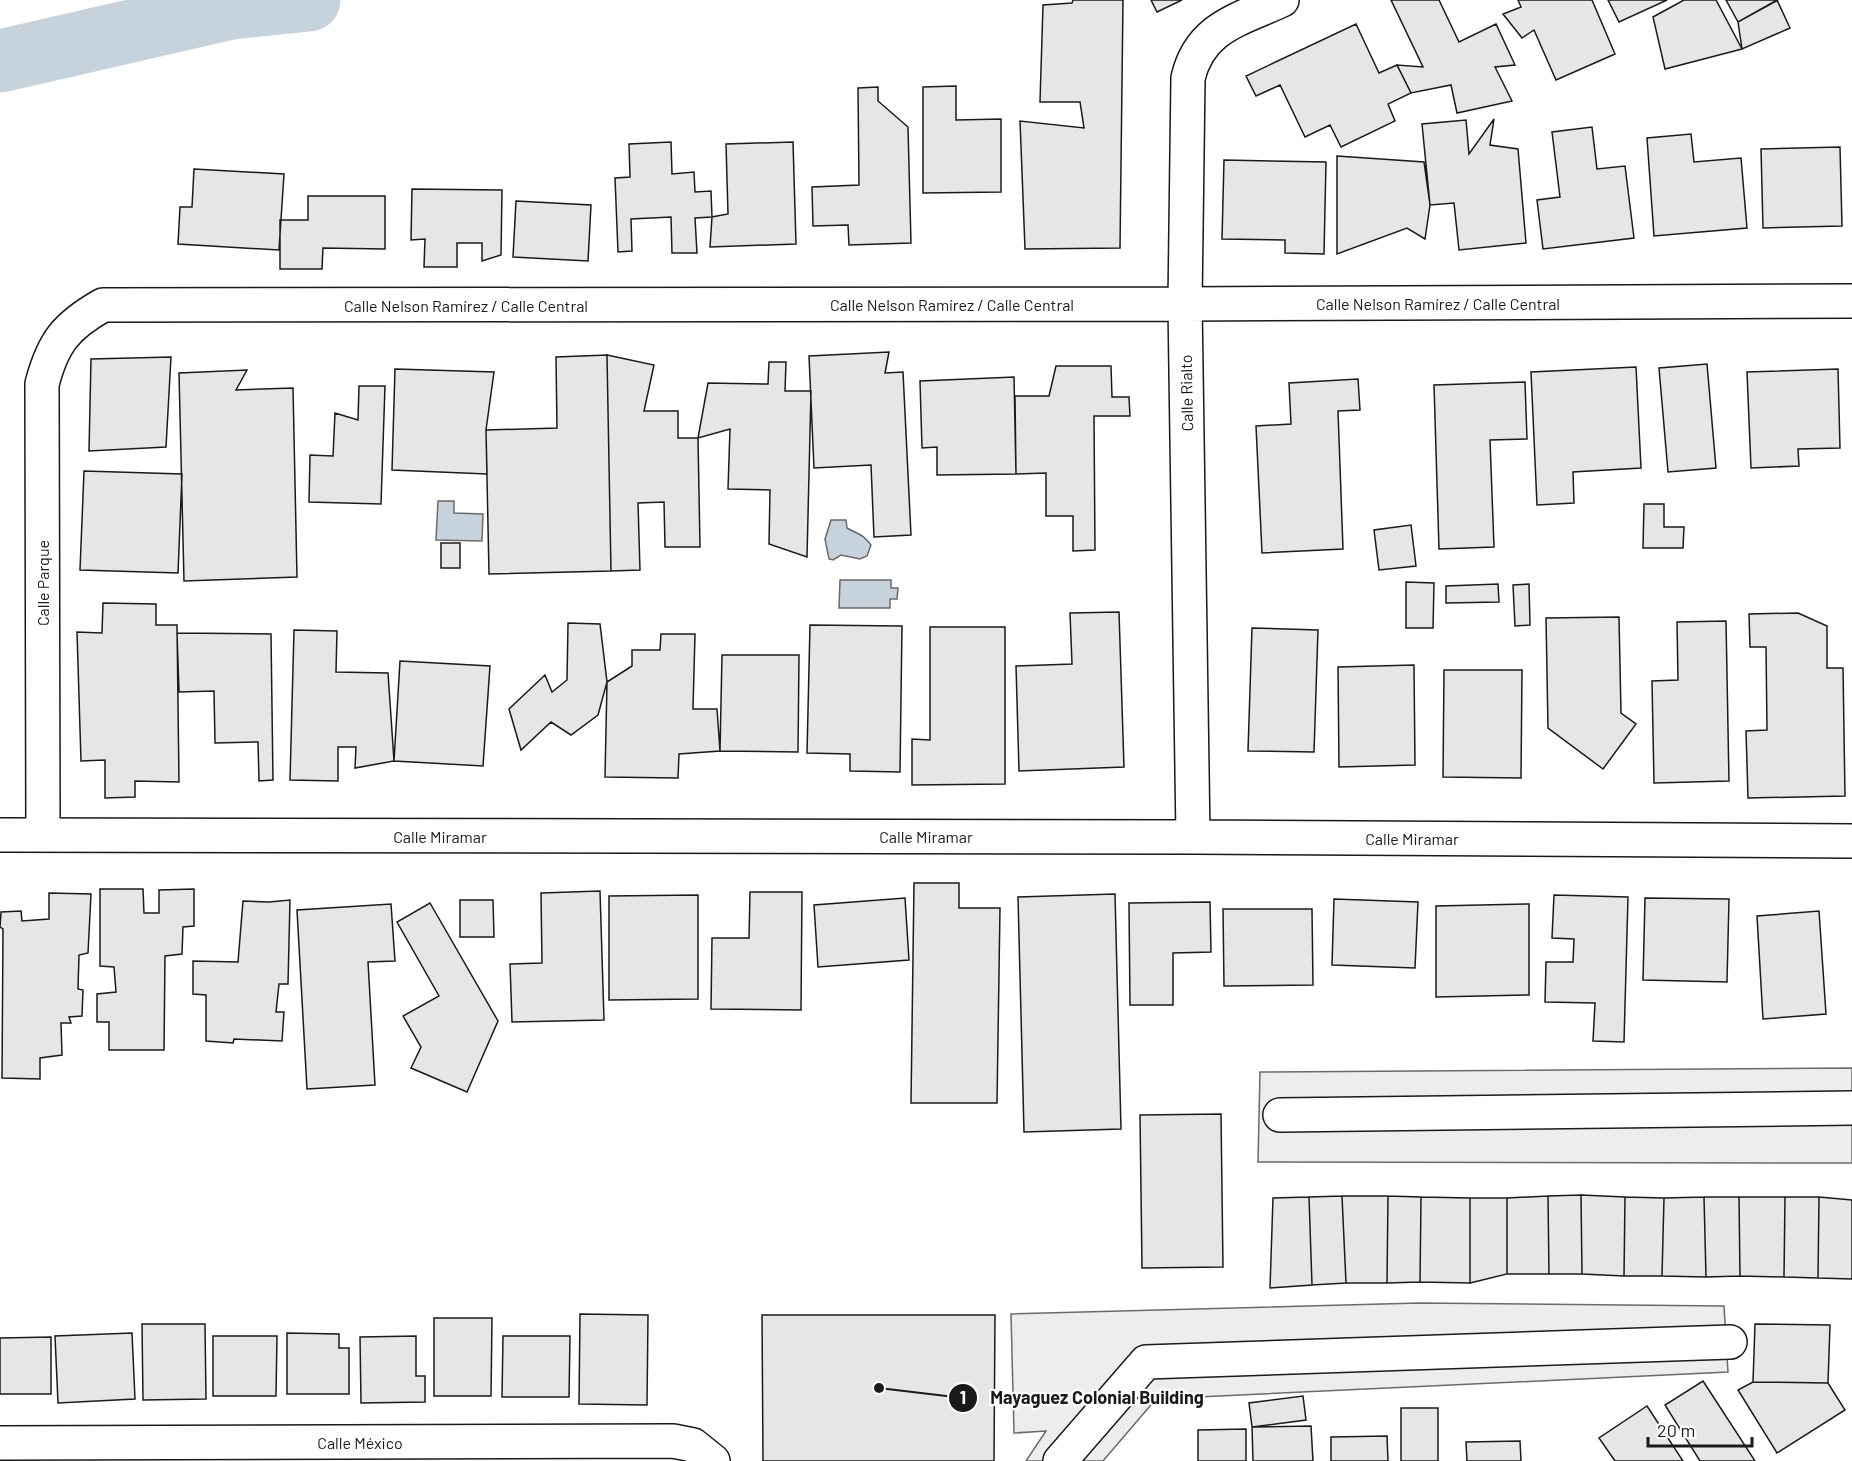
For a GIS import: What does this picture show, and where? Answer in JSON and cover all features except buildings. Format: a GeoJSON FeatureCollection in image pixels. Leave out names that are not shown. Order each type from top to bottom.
{"type":"FeatureCollection","features":[{"type":"Feature","properties":{"kind":"street","name":"Calle Rialto"},"geometry":{"type":"LineString","coordinates":[[1192,837],[1185,304],[1188,78],[1192,61],[1202,44],[1218,30],[1282,0]]}},
{"type":"Feature","properties":{"kind":"street","name":"Calle Nelson Ramírez / Calle Central"},"geometry":{"type":"LineString","coordinates":[[63,335],[82,317],[104,305],[1852,301]]}},
{"type":"Feature","properties":{"kind":"street","name":"Calle Parque"},"geometry":{"type":"LineString","coordinates":[[43,835],[42,384],[48,360],[63,335]]}},
{"type":"Feature","properties":{"kind":"street","name":"Calle Miramar"},"geometry":{"type":"LineString","coordinates":[[0,835],[1192,837],[1852,841]]}},
{"type":"Feature","properties":{"kind":"street"},"geometry":{"type":"LineString","coordinates":[[1280,1115],[1852,1108]]}},
{"type":"Feature","properties":{"kind":"street"},"geometry":{"type":"LineString","coordinates":[[1060,1461],[1146,1362],[1730,1342]]}},
{"type":"Feature","properties":{"kind":"street","name":"Calle México"},"geometry":{"type":"LineString","coordinates":[[0,1443],[673,1441],[693,1445],[713,1461]]}},
{"type":"Feature","properties":{"kind":"shaded area"},"geometry":{"type":"Polygon","coordinates":[[[438,501],[454,501],[454,513],[483,514],[482,541],[436,540],[438,501]]]}},
{"type":"Feature","properties":{"kind":"shaded area"},"geometry":{"type":"Polygon","coordinates":[[[831,520],[846,520],[847,528],[865,538],[871,545],[867,556],[860,559],[841,555],[833,560],[829,559],[825,539],[831,520]]]}},
{"type":"Feature","properties":{"kind":"shaded area"},"geometry":{"type":"Polygon","coordinates":[[[840,580],[891,580],[891,588],[898,588],[897,599],[890,599],[890,608],[839,608],[840,580]]]}},
{"type":"Feature","properties":{"kind":"shaded area"},"geometry":{"type":"Polygon","coordinates":[[[1852,1068],[1852,1163],[1258,1162],[1260,1072],[1852,1068]]]}},
{"type":"Feature","properties":{"kind":"shaded area"},"geometry":{"type":"Polygon","coordinates":[[[1419,1303],[1724,1306],[1728,1372],[1156,1399],[1103,1461],[1026,1461],[1046,1431],[1014,1433],[1011,1314],[1419,1303]]]}},
{"type":"Feature","properties":{"kind":"waterway"},"geometry":{"type":"LineString","coordinates":[[0,61],[231,8],[309,0]]}},
{"type":"Feature","properties":{"kind":"place","name":"Mayaguez Colonial Building"},"geometry":{"type":"Point","coordinates":[879,1388]}}]}
